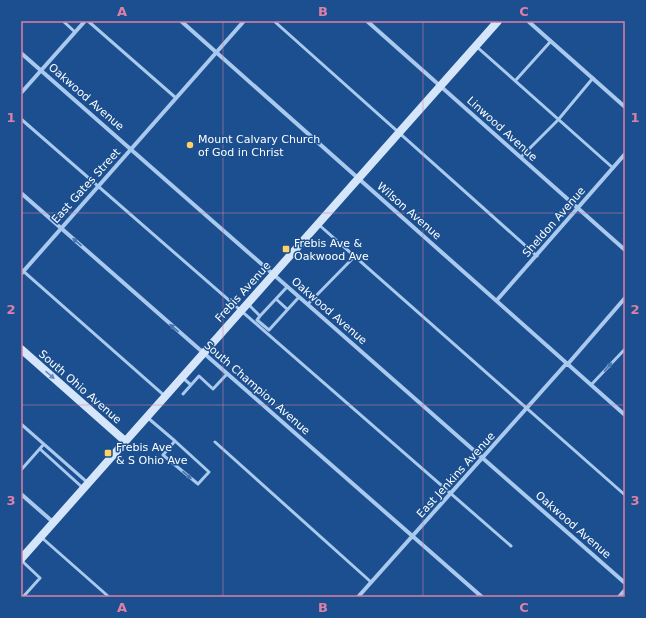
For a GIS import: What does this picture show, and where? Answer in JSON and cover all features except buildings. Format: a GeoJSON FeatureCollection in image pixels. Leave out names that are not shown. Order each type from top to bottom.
{"type":"FeatureCollection","features":[{"type":"Feature","properties":{"kind":"main road","name":"Frebis Avenue"},"geometry":{"type":"LineString","coordinates":[[21,559],[126,441],[146,416],[248,304],[476,46],[495,22]]}},
{"type":"Feature","properties":{"kind":"main road","name":"South Ohio Avenue"},"geometry":{"type":"LineString","coordinates":[[21,349],[126,441]]}},
{"type":"Feature","properties":{"kind":"street"},"geometry":{"type":"LineString","coordinates":[[21,92],[85,21]]}},
{"type":"Feature","properties":{"kind":"street","name":"Wilson Avenue"},"geometry":{"type":"LineString","coordinates":[[181,21],[625,415]]}},
{"type":"Feature","properties":{"kind":"street","name":"East Gates Street"},"geometry":{"type":"LineString","coordinates":[[22,271],[244,21]]}},
{"type":"Feature","properties":{"kind":"street","name":"Linwood Avenue"},"geometry":{"type":"LineString","coordinates":[[367,21],[625,250]]}},
{"type":"Feature","properties":{"kind":"street"},"geometry":{"type":"LineString","coordinates":[[528,21],[625,106]]}},
{"type":"Feature","properties":{"kind":"street","name":"Oakwood Avenue"},"geometry":{"type":"LineString","coordinates":[[21,53],[625,583]]}},
{"type":"Feature","properties":{"kind":"street","name":"Sheldon Avenue"},"geometry":{"type":"LineString","coordinates":[[497,300],[625,154]]}},
{"type":"Feature","properties":{"kind":"street","name":"South Champion Avenue"},"geometry":{"type":"LineString","coordinates":[[21,193],[482,597]]}},
{"type":"Feature","properties":{"kind":"street","name":"East Jenkins Avenue"},"geometry":{"type":"LineString","coordinates":[[358,597],[484,458],[625,298]]}},
{"type":"Feature","properties":{"kind":"street"},"geometry":{"type":"LineString","coordinates":[[21,494],[53,522]]}},
{"type":"Feature","properties":{"kind":"street"},"geometry":{"type":"LineString","coordinates":[[619,597],[625,590]]}},
{"type":"Feature","properties":{"kind":"lane"},"geometry":{"type":"LineString","coordinates":[[63,21],[75,32]]}},
{"type":"Feature","properties":{"kind":"lane"},"geometry":{"type":"LineString","coordinates":[[88,21],[176,98]]}},
{"type":"Feature","properties":{"kind":"lane"},"geometry":{"type":"LineString","coordinates":[[274,21],[537,256]]}},
{"type":"Feature","properties":{"kind":"lane"},"geometry":{"type":"LineString","coordinates":[[515,81],[551,41]]}},
{"type":"Feature","properties":{"kind":"lane"},"geometry":{"type":"LineString","coordinates":[[476,46],[613,168]]}},
{"type":"Feature","properties":{"kind":"lane"},"geometry":{"type":"LineString","coordinates":[[521,157],[558,120],[593,78]]}},
{"type":"Feature","properties":{"kind":"lane"},"geometry":{"type":"LineString","coordinates":[[21,119],[97,187],[242,310],[452,493],[510,546]]}},
{"type":"Feature","properties":{"kind":"lane"},"geometry":{"type":"LineString","coordinates":[[318,224],[625,495]]}},
{"type":"Feature","properties":{"kind":"lane"},"geometry":{"type":"LineString","coordinates":[[308,304],[355,256]]}},
{"type":"Feature","properties":{"kind":"lane"},"geometry":{"type":"LineString","coordinates":[[22,271],[165,396]]}},
{"type":"Feature","properties":{"kind":"lane"},"geometry":{"type":"LineString","coordinates":[[287,287],[257,320],[269,330],[299,297]]}},
{"type":"Feature","properties":{"kind":"lane"},"geometry":{"type":"LineString","coordinates":[[276,299],[288,309]]}},
{"type":"Feature","properties":{"kind":"lane"},"geometry":{"type":"LineString","coordinates":[[248,304],[260,316]]}},
{"type":"Feature","properties":{"kind":"lane"},"geometry":{"type":"LineString","coordinates":[[591,386],[625,349]]}},
{"type":"Feature","properties":{"kind":"lane"},"geometry":{"type":"LineString","coordinates":[[183,394],[199,376],[213,389],[227,374]]}},
{"type":"Feature","properties":{"kind":"lane"},"geometry":{"type":"LineString","coordinates":[[182,377],[190,385]]}},
{"type":"Feature","properties":{"kind":"lane"},"geometry":{"type":"LineString","coordinates":[[146,416],[209,472],[198,484],[163,455],[174,441]]}},
{"type":"Feature","properties":{"kind":"lane"},"geometry":{"type":"LineString","coordinates":[[21,424],[44,444],[86,486]]}},
{"type":"Feature","properties":{"kind":"lane"},"geometry":{"type":"LineString","coordinates":[[215,442],[371,582]]}},
{"type":"Feature","properties":{"kind":"lane"},"geometry":{"type":"LineString","coordinates":[[21,470],[44,444]]}},
{"type":"Feature","properties":{"kind":"lane"},"geometry":{"type":"LineString","coordinates":[[40,449],[86,486]]}},
{"type":"Feature","properties":{"kind":"lane"},"geometry":{"type":"LineString","coordinates":[[41,536],[109,597]]}},
{"type":"Feature","properties":{"kind":"lane"},"geometry":{"type":"LineString","coordinates":[[21,559],[40,578],[24,597]]}},
{"type":"Feature","properties":{"kind":"place","name":"Mount Calvary Church of God in Christ"},"geometry":{"type":"Point","coordinates":[190,145]}},
{"type":"Feature","properties":{"kind":"place","name":"Frebis Ave & Oakwood Ave"},"geometry":{"type":"Point","coordinates":[286,249]}},
{"type":"Feature","properties":{"kind":"place","name":"Frebis Ave & S Ohio Ave"},"geometry":{"type":"Point","coordinates":[108,453]}}]}
